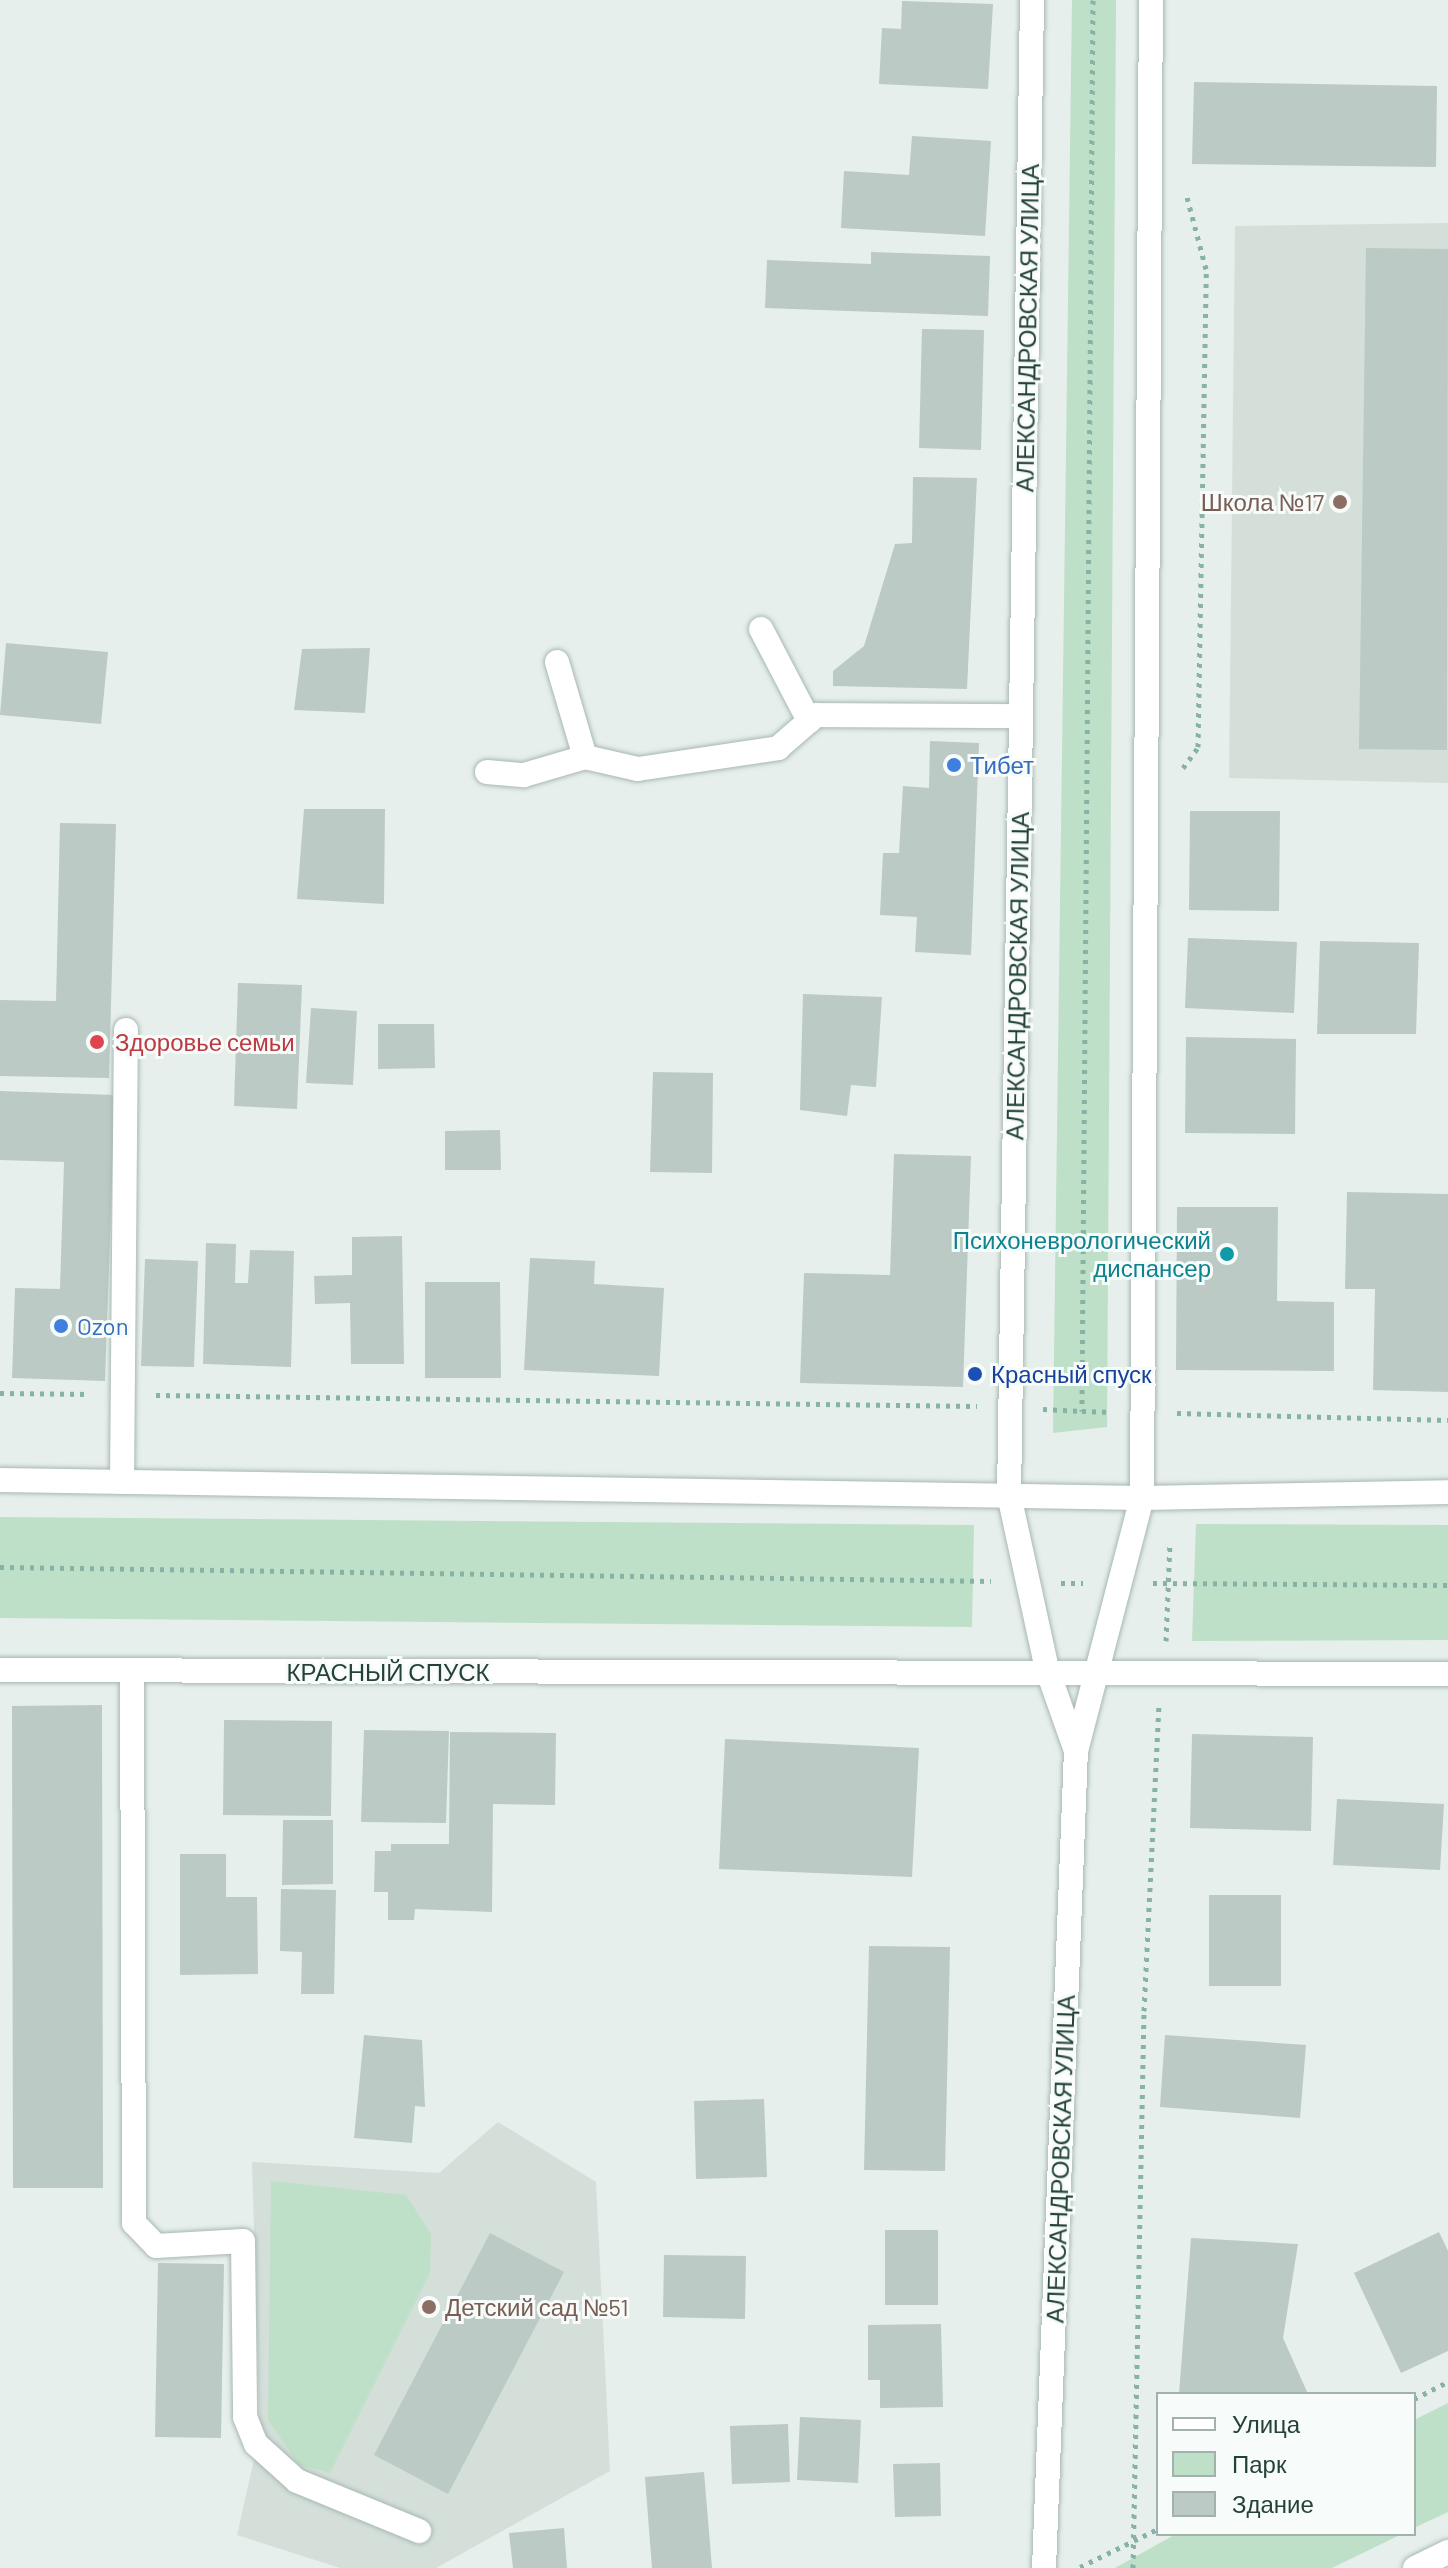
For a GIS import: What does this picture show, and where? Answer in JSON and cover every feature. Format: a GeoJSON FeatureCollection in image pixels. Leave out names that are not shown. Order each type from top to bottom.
{"type":"FeatureCollection","features":[{"type":"Feature","properties":{"kind":"street","name":"АЛЕКСАНДРОВСКАЯ УЛИЦА"},"geometry":{"type":"LineString","coordinates":[[1032,0],[1009,1495],[1047,1669],[1076,1751]]}},
{"type":"Feature","properties":{"kind":"street","name":"АЛЕКСАНДРОВСКАЯ УЛИЦА"},"geometry":{"type":"LineString","coordinates":[[1044,2568],[1076,1751],[1101,1676],[1142,1498],[1151,0]]}},
{"type":"Feature","properties":{"kind":"street"},"geometry":{"type":"LineString","coordinates":[[761,629],[809,721]]}},
{"type":"Feature","properties":{"kind":"street"},"geometry":{"type":"LineString","coordinates":[[557,662],[585,757]]}},
{"type":"Feature","properties":{"kind":"street"},"geometry":{"type":"LineString","coordinates":[[487,772],[524,775],[585,757],[638,769],[729,757],[778,748],[816,715],[1021,716]]}},
{"type":"Feature","properties":{"kind":"street"},"geometry":{"type":"LineString","coordinates":[[122,1482],[126,1030]]}},
{"type":"Feature","properties":{"kind":"street"},"geometry":{"type":"LineString","coordinates":[[0,1480],[1142,1498],[1448,1492]]}},
{"type":"Feature","properties":{"kind":"street","name":"КРАСНЫЙ СПУСК"},"geometry":{"type":"LineString","coordinates":[[0,1670],[1047,1669],[1101,1676],[1448,1674]]}},
{"type":"Feature","properties":{"kind":"street"},"geometry":{"type":"LineString","coordinates":[[132,1672],[134,2223],[156,2246],[243,2241],[245,2417],[256,2444],[297,2481],[419,2531]]}},
{"type":"Feature","properties":{"kind":"street"},"geometry":{"type":"LineString","coordinates":[[1415,2568],[1448,2552]]}},
{"type":"Feature","properties":{"kind":"path"},"geometry":{"type":"LineString","coordinates":[[0,1393],[1082,1411]]}},
{"type":"Feature","properties":{"kind":"path"},"geometry":{"type":"LineString","coordinates":[[0,1567],[1027,1583],[1448,1585]]}},
{"type":"Feature","properties":{"kind":"path"},"geometry":{"type":"LineString","coordinates":[[1416,2398],[1448,2382]]}},
{"type":"Feature","properties":{"kind":"path"},"geometry":{"type":"LineString","coordinates":[[1079,2568],[1156,2530]]}},
{"type":"Feature","properties":{"kind":"shaded area","name":"Школа №17"},"geometry":{"type":"Polygon","coordinates":[[[1448,223],[1448,783],[1229,778],[1235,226],[1448,223]]]}},
{"type":"Feature","properties":{"kind":"shaded area","name":"Детский сад №51"},"geometry":{"type":"Polygon","coordinates":[[[498,2122],[596,2182],[610,2471],[436,2568],[340,2568],[237,2535],[260,2433],[252,2162],[439,2173],[498,2122]]]}},
{"type":"Feature","properties":{"kind":"green space"},"geometry":{"type":"Polygon","coordinates":[[[1072,0],[1116,0],[1107,1427],[1053,1433],[1072,0]]]}},
{"type":"Feature","properties":{"kind":"green space"},"geometry":{"type":"Polygon","coordinates":[[[0,1517],[974,1525],[972,1627],[0,1618],[0,1517]]]}},
{"type":"Feature","properties":{"kind":"green space"},"geometry":{"type":"Polygon","coordinates":[[[1196,1524],[1448,1525],[1448,1640],[1192,1641],[1196,1524]]]}},
{"type":"Feature","properties":{"kind":"green space"},"geometry":{"type":"Polygon","coordinates":[[[271,2181],[406,2195],[431,2234],[430,2273],[330,2473],[299,2465],[268,2420],[271,2181]]]}},
{"type":"Feature","properties":{"kind":"green space"},"geometry":{"type":"Polygon","coordinates":[[[1448,2403],[1448,2512],[1416,2527],[1416,2419],[1448,2403]]]}},
{"type":"Feature","properties":{"kind":"green space"},"geometry":{"type":"Polygon","coordinates":[[[1172,2536],[1398,2536],[1332,2568],[1115,2568],[1172,2536]]]}},
{"type":"Feature","properties":{"kind":"building"},"geometry":{"type":"Polygon","coordinates":[[[902,1],[993,4],[988,89],[879,84],[882,28],[901,29],[902,1]]]}},
{"type":"Feature","properties":{"kind":"building"},"geometry":{"type":"Polygon","coordinates":[[[1194,82],[1437,86],[1436,167],[1192,164],[1194,82]]]}},
{"type":"Feature","properties":{"kind":"building"},"geometry":{"type":"Polygon","coordinates":[[[912,136],[991,141],[985,236],[841,228],[844,171],[909,175],[912,136]]]}},
{"type":"Feature","properties":{"kind":"building"},"geometry":{"type":"Polygon","coordinates":[[[1366,248],[1448,249],[1447,750],[1359,749],[1366,248]]]}},
{"type":"Feature","properties":{"kind":"building"},"geometry":{"type":"Polygon","coordinates":[[[871,252],[990,256],[988,316],[765,308],[767,260],[871,264],[871,252]]]}},
{"type":"Feature","properties":{"kind":"building"},"geometry":{"type":"Polygon","coordinates":[[[922,329],[984,330],[981,450],[919,448],[922,329]]]}},
{"type":"Feature","properties":{"kind":"building"},"geometry":{"type":"Polygon","coordinates":[[[913,477],[977,478],[967,689],[833,686],[833,671],[864,646],[895,544],[912,543],[913,477]]]}},
{"type":"Feature","properties":{"kind":"building"},"geometry":{"type":"Polygon","coordinates":[[[6,643],[108,652],[101,724],[0,715],[6,643]]]}},
{"type":"Feature","properties":{"kind":"building"},"geometry":{"type":"Polygon","coordinates":[[[370,648],[365,713],[294,710],[302,649],[370,648]]]}},
{"type":"Feature","properties":{"kind":"building"},"geometry":{"type":"Polygon","coordinates":[[[930,741],[979,743],[971,955],[915,952],[917,917],[880,915],[883,853],[899,853],[903,786],[929,788],[930,741]]]}},
{"type":"Feature","properties":{"kind":"building"},"geometry":{"type":"Polygon","coordinates":[[[304,809],[385,809],[384,904],[297,899],[304,809]]]}},
{"type":"Feature","properties":{"kind":"building"},"geometry":{"type":"Polygon","coordinates":[[[1190,811],[1280,811],[1279,911],[1189,910],[1190,811]]]}},
{"type":"Feature","properties":{"kind":"building"},"geometry":{"type":"Polygon","coordinates":[[[60,823],[116,824],[109,1078],[0,1076],[0,1000],[56,1001],[60,823]]]}},
{"type":"Feature","properties":{"kind":"building"},"geometry":{"type":"Polygon","coordinates":[[[1188,938],[1297,942],[1294,1013],[1185,1008],[1188,938]]]}},
{"type":"Feature","properties":{"kind":"building"},"geometry":{"type":"Polygon","coordinates":[[[1320,941],[1419,943],[1416,1034],[1317,1034],[1320,941]]]}},
{"type":"Feature","properties":{"kind":"building"},"geometry":{"type":"Polygon","coordinates":[[[238,983],[302,985],[297,1109],[234,1106],[238,983]]]}},
{"type":"Feature","properties":{"kind":"building"},"geometry":{"type":"Polygon","coordinates":[[[803,994],[882,997],[876,1087],[851,1085],[847,1116],[800,1110],[803,994]]]}},
{"type":"Feature","properties":{"kind":"building"},"geometry":{"type":"Polygon","coordinates":[[[311,1008],[357,1011],[353,1085],[306,1083],[311,1008]]]}},
{"type":"Feature","properties":{"kind":"building"},"geometry":{"type":"Polygon","coordinates":[[[378,1024],[434,1024],[435,1068],[378,1069],[378,1024]]]}},
{"type":"Feature","properties":{"kind":"building"},"geometry":{"type":"Polygon","coordinates":[[[1186,1037],[1296,1039],[1295,1134],[1185,1133],[1186,1037]]]}},
{"type":"Feature","properties":{"kind":"building"},"geometry":{"type":"Polygon","coordinates":[[[653,1072],[713,1073],[712,1173],[650,1172],[653,1072]]]}},
{"type":"Feature","properties":{"kind":"building"},"geometry":{"type":"Polygon","coordinates":[[[0,1091],[115,1095],[105,1381],[12,1378],[15,1288],[60,1289],[64,1162],[0,1160],[0,1091]]]}},
{"type":"Feature","properties":{"kind":"building"},"geometry":{"type":"Polygon","coordinates":[[[500,1130],[501,1170],[445,1170],[445,1131],[500,1130]]]}},
{"type":"Feature","properties":{"kind":"building"},"geometry":{"type":"Polygon","coordinates":[[[894,1154],[971,1156],[963,1387],[800,1383],[804,1273],[890,1275],[894,1154]]]}},
{"type":"Feature","properties":{"kind":"building"},"geometry":{"type":"Polygon","coordinates":[[[1347,1192],[1448,1194],[1448,1392],[1373,1390],[1375,1289],[1345,1289],[1347,1192]]]}},
{"type":"Feature","properties":{"kind":"building","name":"Психоневрологический диспансер"},"geometry":{"type":"Polygon","coordinates":[[[1177,1207],[1278,1207],[1277,1301],[1334,1302],[1334,1371],[1176,1370],[1177,1207]]]}},
{"type":"Feature","properties":{"kind":"building"},"geometry":{"type":"Polygon","coordinates":[[[402,1236],[404,1364],[351,1364],[350,1303],[315,1304],[314,1276],[352,1275],[352,1237],[402,1236]]]}},
{"type":"Feature","properties":{"kind":"building"},"geometry":{"type":"Polygon","coordinates":[[[206,1243],[236,1244],[235,1283],[248,1283],[250,1250],[294,1251],[291,1367],[203,1364],[206,1243]]]}},
{"type":"Feature","properties":{"kind":"building"},"geometry":{"type":"Polygon","coordinates":[[[530,1258],[595,1261],[594,1284],[664,1288],[659,1376],[524,1370],[530,1258]]]}},
{"type":"Feature","properties":{"kind":"building"},"geometry":{"type":"Polygon","coordinates":[[[145,1259],[198,1261],[194,1367],[141,1366],[145,1259]]]}},
{"type":"Feature","properties":{"kind":"building"},"geometry":{"type":"Polygon","coordinates":[[[425,1282],[500,1282],[501,1378],[425,1378],[425,1282]]]}},
{"type":"Feature","properties":{"kind":"building"},"geometry":{"type":"Polygon","coordinates":[[[102,1705],[103,2188],[13,2188],[12,1706],[102,1705]]]}},
{"type":"Feature","properties":{"kind":"building"},"geometry":{"type":"Polygon","coordinates":[[[224,1720],[332,1721],[331,1816],[223,1815],[224,1720]]]}},
{"type":"Feature","properties":{"kind":"building"},"geometry":{"type":"Polygon","coordinates":[[[364,1730],[449,1731],[446,1823],[361,1822],[364,1730]]]}},
{"type":"Feature","properties":{"kind":"building"},"geometry":{"type":"Polygon","coordinates":[[[450,1732],[556,1733],[555,1805],[493,1804],[492,1912],[415,1909],[414,1920],[388,1920],[388,1892],[374,1892],[375,1851],[391,1851],[391,1844],[449,1844],[450,1732]]]}},
{"type":"Feature","properties":{"kind":"building"},"geometry":{"type":"Polygon","coordinates":[[[1192,1734],[1313,1737],[1311,1831],[1190,1828],[1192,1734]]]}},
{"type":"Feature","properties":{"kind":"building"},"geometry":{"type":"Polygon","coordinates":[[[725,1739],[919,1748],[912,1877],[719,1869],[725,1739]]]}},
{"type":"Feature","properties":{"kind":"building"},"geometry":{"type":"Polygon","coordinates":[[[1337,1799],[1444,1804],[1440,1870],[1333,1865],[1337,1799]]]}},
{"type":"Feature","properties":{"kind":"building"},"geometry":{"type":"Polygon","coordinates":[[[283,1820],[333,1820],[333,1884],[282,1885],[283,1820]]]}},
{"type":"Feature","properties":{"kind":"building"},"geometry":{"type":"Polygon","coordinates":[[[180,1854],[226,1854],[226,1897],[257,1897],[258,1974],[180,1975],[180,1854]]]}},
{"type":"Feature","properties":{"kind":"building"},"geometry":{"type":"Polygon","coordinates":[[[281,1889],[336,1890],[334,1994],[301,1994],[302,1952],[280,1951],[281,1889]]]}},
{"type":"Feature","properties":{"kind":"building"},"geometry":{"type":"Polygon","coordinates":[[[1209,1895],[1281,1895],[1281,1986],[1209,1986],[1209,1895]]]}},
{"type":"Feature","properties":{"kind":"building"},"geometry":{"type":"Polygon","coordinates":[[[869,1946],[950,1947],[945,2171],[864,2170],[869,1946]]]}},
{"type":"Feature","properties":{"kind":"building"},"geometry":{"type":"Polygon","coordinates":[[[364,2035],[422,2040],[425,2107],[415,2106],[412,2143],[354,2138],[364,2035]]]}},
{"type":"Feature","properties":{"kind":"building"},"geometry":{"type":"Polygon","coordinates":[[[1165,2035],[1306,2045],[1300,2118],[1160,2107],[1165,2035]]]}},
{"type":"Feature","properties":{"kind":"building"},"geometry":{"type":"Polygon","coordinates":[[[764,2099],[767,2177],[696,2179],[694,2101],[764,2099]]]}},
{"type":"Feature","properties":{"kind":"building"},"geometry":{"type":"Polygon","coordinates":[[[885,2230],[938,2230],[938,2305],[885,2305],[885,2230]]]}},
{"type":"Feature","properties":{"kind":"building"},"geometry":{"type":"Polygon","coordinates":[[[1439,2232],[1448,2251],[1448,2351],[1401,2373],[1354,2273],[1439,2232]]]}},
{"type":"Feature","properties":{"kind":"building"},"geometry":{"type":"Polygon","coordinates":[[[490,2233],[564,2272],[448,2494],[374,2455],[490,2233]]]}},
{"type":"Feature","properties":{"kind":"building"},"geometry":{"type":"Polygon","coordinates":[[[1191,2238],[1298,2244],[1283,2338],[1307,2392],[1179,2392],[1191,2238]]]}},
{"type":"Feature","properties":{"kind":"building"},"geometry":{"type":"Polygon","coordinates":[[[664,2255],[746,2256],[745,2319],[663,2317],[664,2255]]]}},
{"type":"Feature","properties":{"kind":"building"},"geometry":{"type":"Polygon","coordinates":[[[158,2263],[224,2264],[221,2438],[155,2437],[158,2263]]]}},
{"type":"Feature","properties":{"kind":"building"},"geometry":{"type":"Polygon","coordinates":[[[941,2324],[943,2407],[880,2408],[880,2380],[868,2380],[868,2325],[941,2324]]]}},
{"type":"Feature","properties":{"kind":"building"},"geometry":{"type":"Polygon","coordinates":[[[800,2417],[861,2420],[858,2483],[797,2480],[800,2417]]]}},
{"type":"Feature","properties":{"kind":"building"},"geometry":{"type":"Polygon","coordinates":[[[788,2424],[790,2482],[732,2484],[730,2426],[788,2424]]]}},
{"type":"Feature","properties":{"kind":"building"},"geometry":{"type":"Polygon","coordinates":[[[940,2463],[941,2516],[895,2517],[893,2464],[940,2463]]]}},
{"type":"Feature","properties":{"kind":"building"},"geometry":{"type":"Polygon","coordinates":[[[704,2472],[712,2568],[652,2568],[645,2477],[704,2472]]]}},
{"type":"Feature","properties":{"kind":"building"},"geometry":{"type":"Polygon","coordinates":[[[564,2528],[567,2568],[513,2568],[509,2533],[564,2528]]]}},
{"type":"Feature","properties":{"kind":"place","name":"Школа №17"},"geometry":{"type":"Point","coordinates":[1340,502]}},
{"type":"Feature","properties":{"kind":"place","name":"Тибет"},"geometry":{"type":"Point","coordinates":[954,765]}},
{"type":"Feature","properties":{"kind":"place","name":"Здоровье семьи"},"geometry":{"type":"Point","coordinates":[97,1042]}},
{"type":"Feature","properties":{"kind":"place","name":"Психоневрологический диспансер"},"geometry":{"type":"Point","coordinates":[1227,1254]}},
{"type":"Feature","properties":{"kind":"place","name":"Ozon"},"geometry":{"type":"Point","coordinates":[61,1326]}},
{"type":"Feature","properties":{"kind":"place","name":"Красный спуск"},"geometry":{"type":"Point","coordinates":[975,1374]}},
{"type":"Feature","properties":{"kind":"place","name":"Детский сад №51"},"geometry":{"type":"Point","coordinates":[429,2307]}}]}
